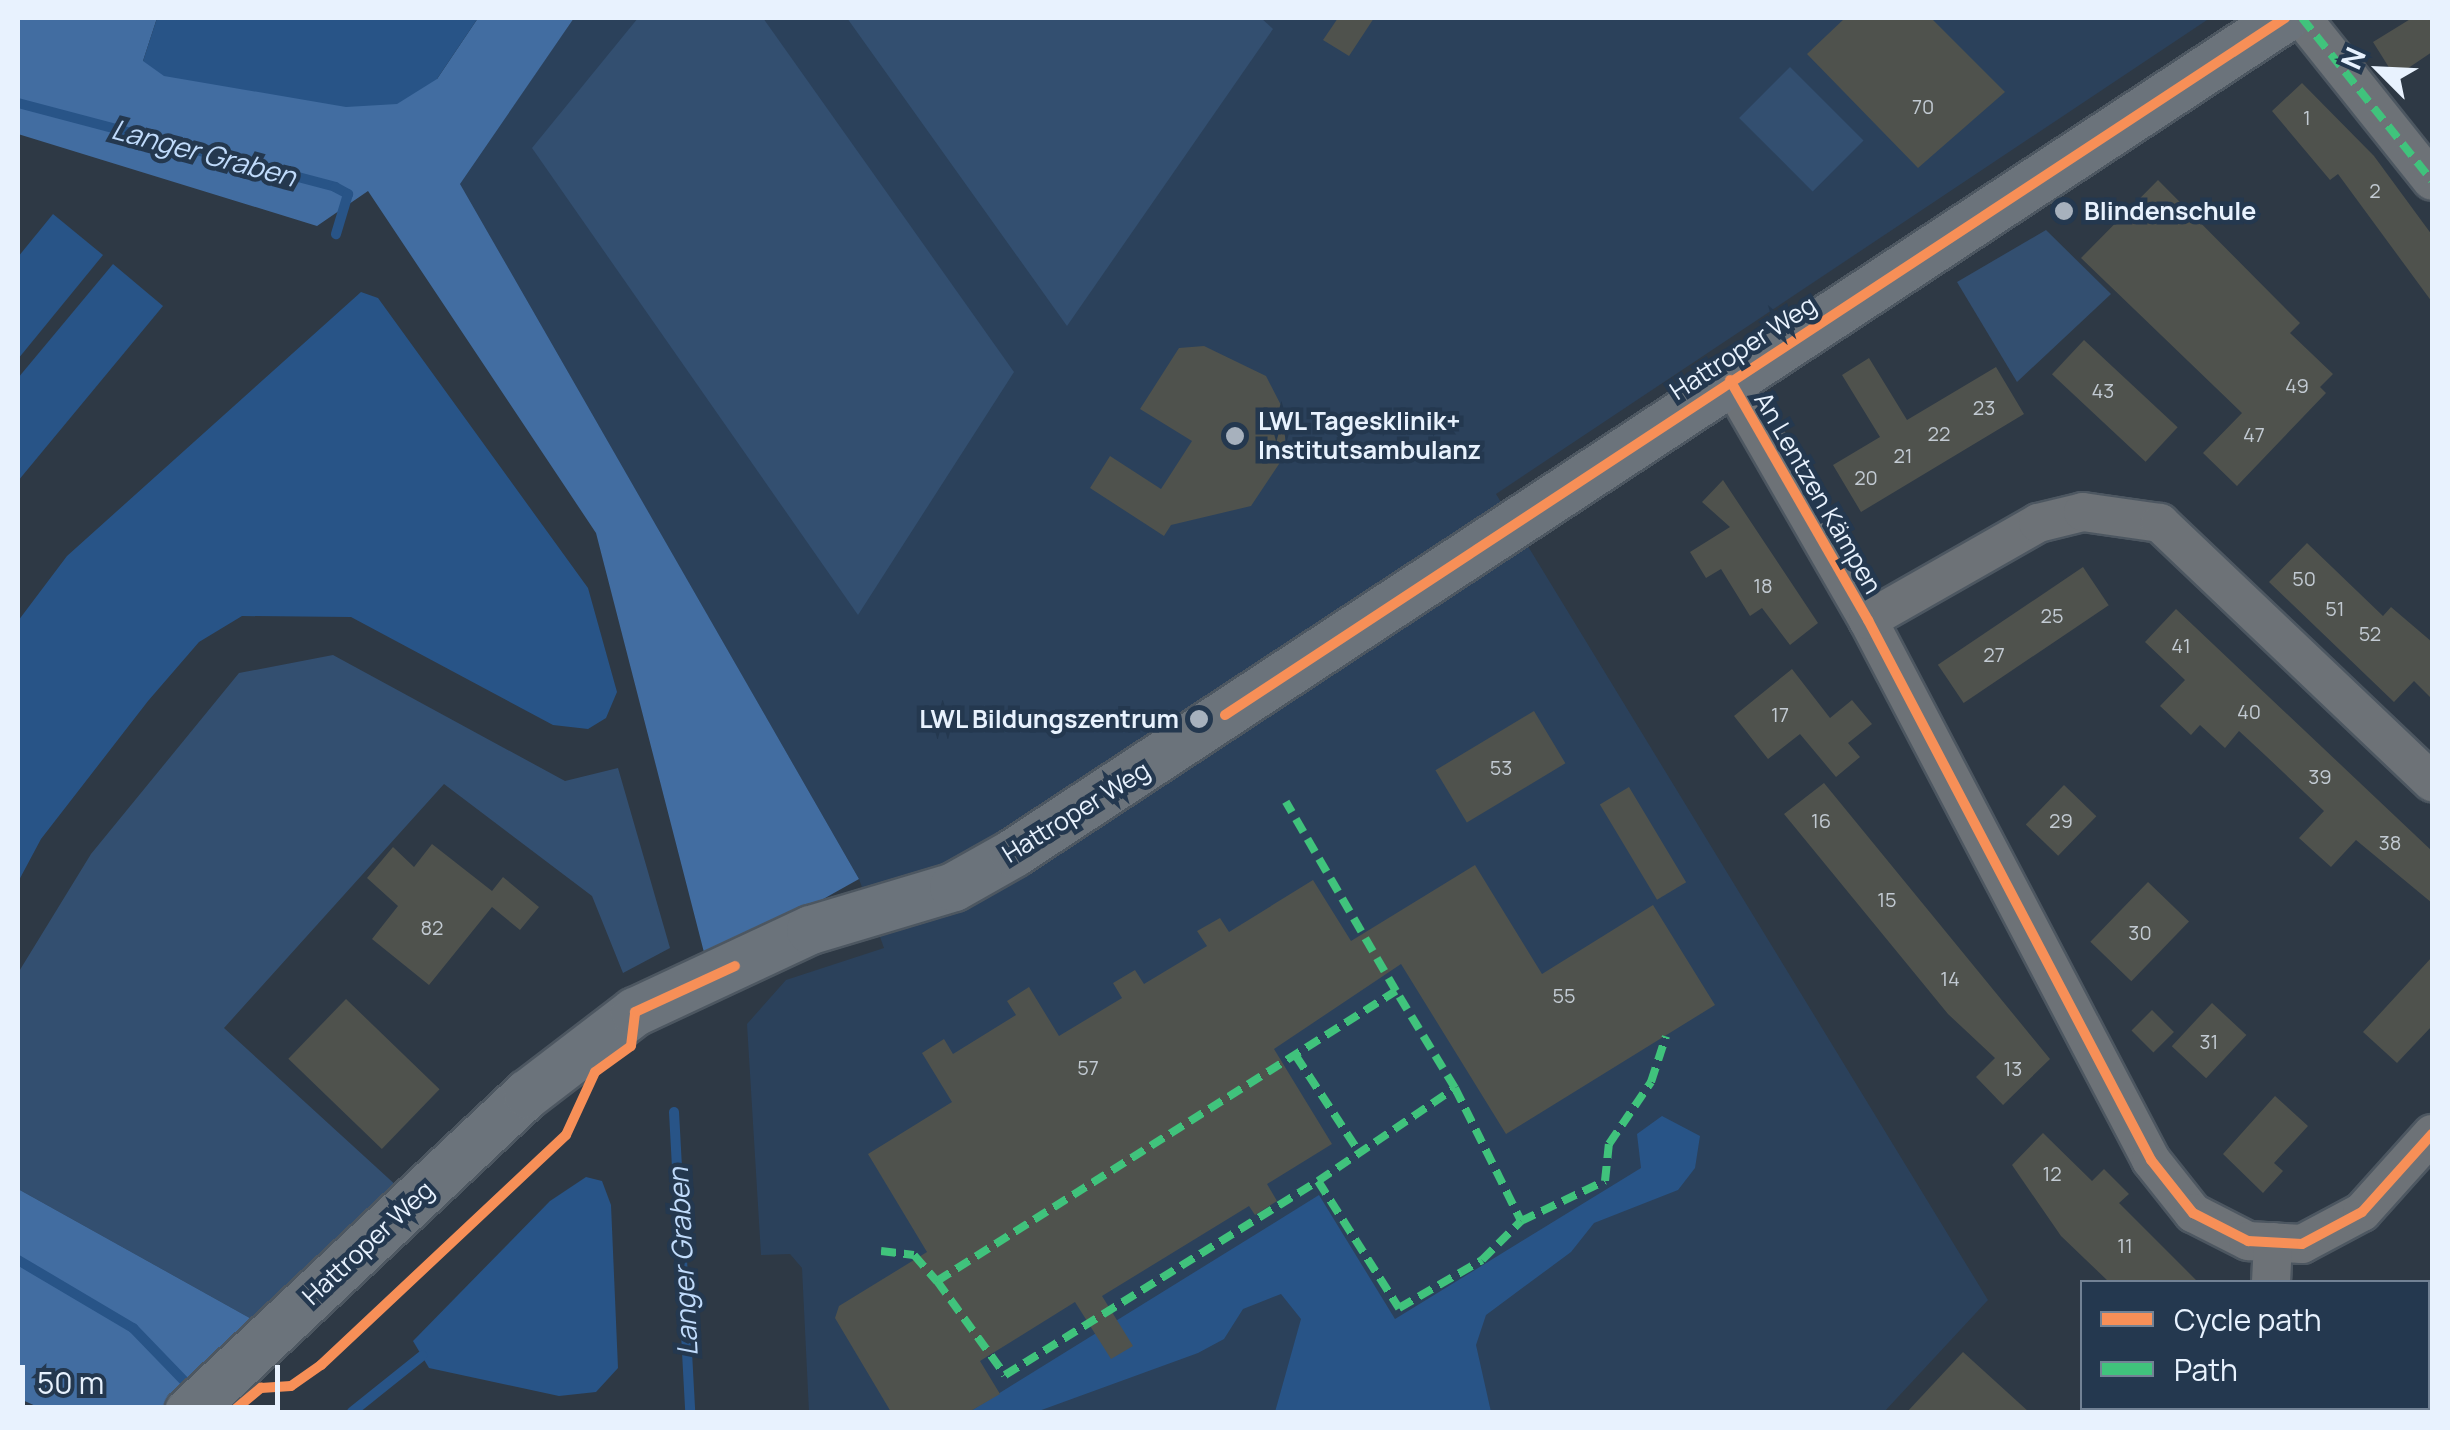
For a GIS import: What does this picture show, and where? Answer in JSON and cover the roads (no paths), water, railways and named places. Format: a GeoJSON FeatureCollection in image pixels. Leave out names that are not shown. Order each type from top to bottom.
{"type":"FeatureCollection","features":[{"type":"Feature","properties":{"kind":"main road","name":"Hattroper Weg"},"geometry":{"type":"LineString","coordinates":[[189,1412],[528,1094],[635,1012],[810,930],[954,887],[1014,853],[2286,18]]}},
{"type":"Feature","properties":{"kind":"street"},"geometry":{"type":"LineString","coordinates":[[2302,18],[2432,181]]}},
{"type":"Feature","properties":{"kind":"street","name":"An Lentzen Kämpen"},"geometry":{"type":"LineString","coordinates":[[1730,380],[1868,620],[2151,1160],[2193,1212],[2248,1241],[2302,1244],[2362,1212],[2432,1134]]}},
{"type":"Feature","properties":{"kind":"street","name":"An Lentzen Kämpen"},"geometry":{"type":"LineString","coordinates":[[1868,620],[2038,523],[2083,512],[2160,523],[2432,782]]}},
{"type":"Feature","properties":{"kind":"street"},"geometry":{"type":"LineString","coordinates":[[2271,1280],[2273,1242]]}},
{"type":"Feature","properties":{"kind":"waterway","name":"Langer Graben"},"geometry":{"type":"LineString","coordinates":[[18,103],[335,187],[348,194],[336,234]]}},
{"type":"Feature","properties":{"kind":"waterway","name":"Langer Graben"},"geometry":{"type":"LineString","coordinates":[[674,1112],[690,1412]]}},
{"type":"Feature","properties":{"kind":"waterway"},"geometry":{"type":"LineString","coordinates":[[18,1260],[133,1328],[192,1389]]}},
{"type":"Feature","properties":{"kind":"waterway"},"geometry":{"type":"LineString","coordinates":[[352,1412],[422,1356]]}},
{"type":"Feature","properties":{"kind":"place","name":"Blindenschule"},"geometry":{"type":"Point","coordinates":[2064,211]}},
{"type":"Feature","properties":{"kind":"place","name":"LWL Tagesklinik+ Institutsambulanz"},"geometry":{"type":"Point","coordinates":[1235,436]}},
{"type":"Feature","properties":{"kind":"place","name":"LWL Bildungszentrum"},"geometry":{"type":"Point","coordinates":[1199,719]}}]}
